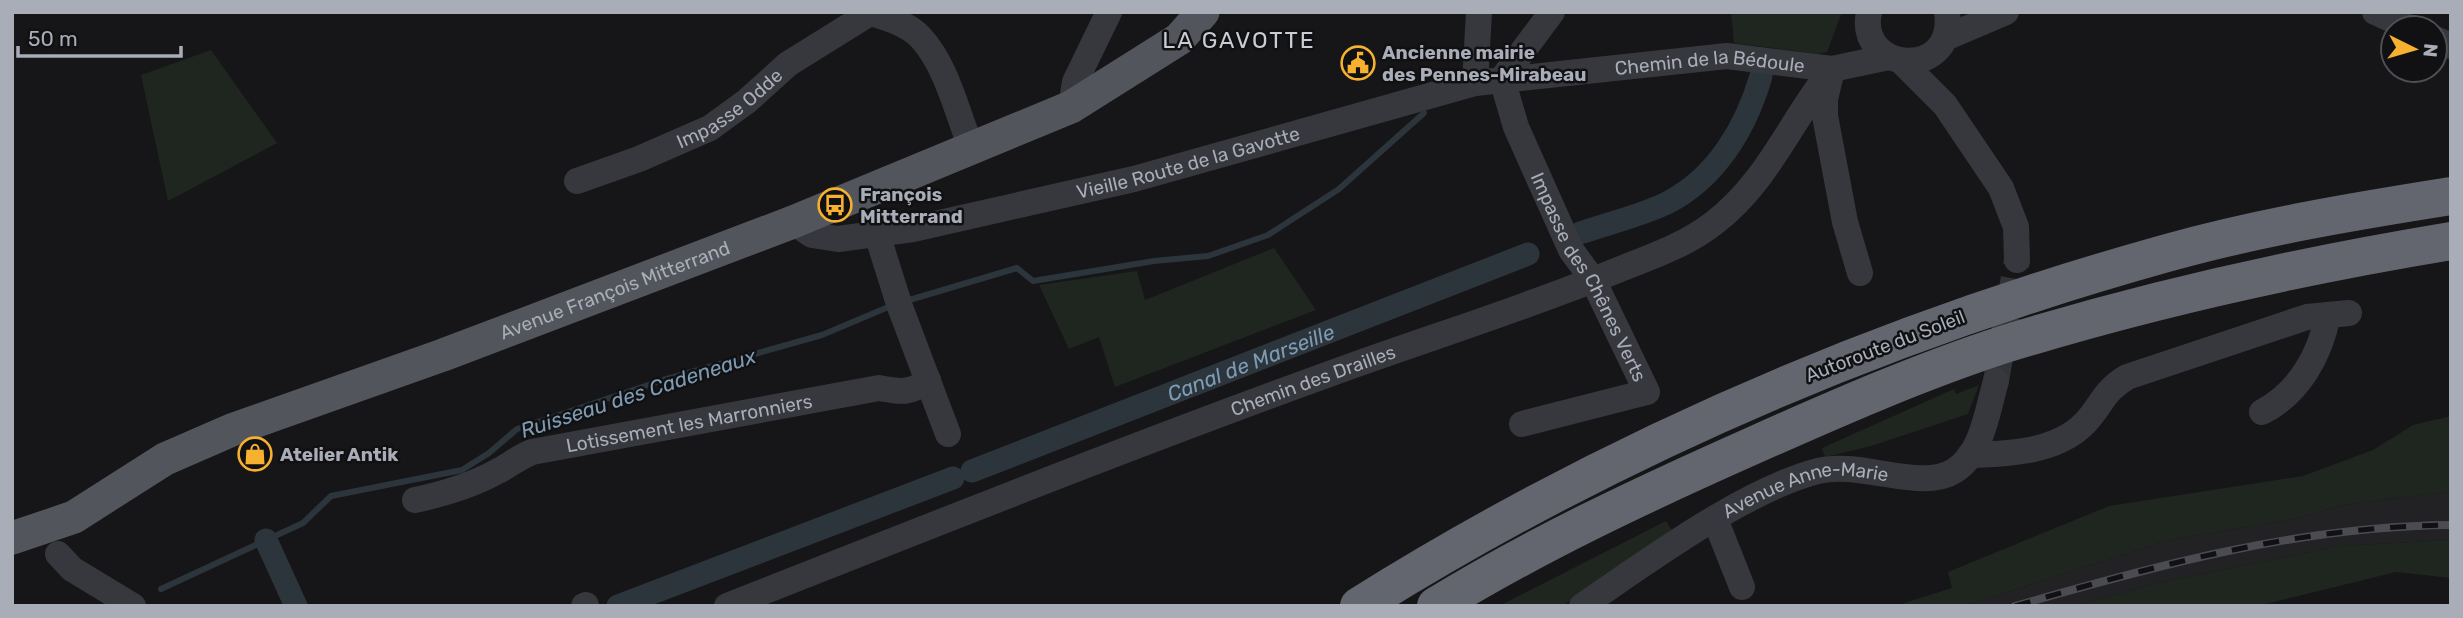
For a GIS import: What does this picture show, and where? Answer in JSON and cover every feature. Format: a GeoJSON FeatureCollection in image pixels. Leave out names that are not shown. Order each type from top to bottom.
{"type":"FeatureCollection","features":[{"type":"Feature","properties":{"kind":"highway","name":"Autoroute du Soleil"},"geometry":{"type":"LineString","coordinates":[[1359,606],[1547,496],[1762,393],[1860,355],[1993,306],[2170,252],[2357,211],[2451,196]]}},
{"type":"Feature","properties":{"kind":"highway","name":"Autoroute du Soleil"},"geometry":{"type":"LineString","coordinates":[[1436,606],[1573,529],[1730,456],[1882,390],[2004,345],[2181,295],[2451,241]]}},
{"type":"Feature","properties":{"kind":"main road","name":"Avenue François Mitterrand"},"geometry":{"type":"LineString","coordinates":[[12,538],[74,517],[165,459],[234,429],[443,355],[793,222],[1071,107],[1178,39],[1203,12]]}},
{"type":"Feature","properties":{"kind":"street"},"geometry":{"type":"LineString","coordinates":[[1071,107],[1075,82],[1109,12]]}},
{"type":"Feature","properties":{"kind":"street"},"geometry":{"type":"LineString","coordinates":[[1475,83],[1479,12]]}},
{"type":"Feature","properties":{"kind":"street"},"geometry":{"type":"LineString","coordinates":[[1502,79],[1552,12]]}},
{"type":"Feature","properties":{"kind":"street"},"geometry":{"type":"LineString","coordinates":[[1945,105],[1942,35],[2006,12]]}},
{"type":"Feature","properties":{"kind":"street"},"geometry":{"type":"LineString","coordinates":[[869,13],[899,23],[920,36],[935,58],[971,147]]}},
{"type":"Feature","properties":{"kind":"street","name":"Impasse Odde"},"geometry":{"type":"LineString","coordinates":[[577,181],[639,159],[710,128],[747,101],[788,64],[869,13]]}},
{"type":"Feature","properties":{"kind":"street"},"geometry":{"type":"LineString","coordinates":[[1868,20],[1875,46],[1896,60],[1945,105],[2001,188],[2016,227],[2017,260]]}},
{"type":"Feature","properties":{"kind":"street","name":"Chemin de la Bédoule"},"geometry":{"type":"LineString","coordinates":[[1860,273],[1845,222],[1825,116],[1825,99],[1868,20]]}},
{"type":"Feature","properties":{"kind":"street","name":"Chemin de la Bédoule"},"geometry":{"type":"LineString","coordinates":[[1502,79],[1727,56],[1841,68],[1896,60],[1919,61],[1942,35]]}},
{"type":"Feature","properties":{"kind":"street","name":"Chemin des Drailles"},"geometry":{"type":"LineString","coordinates":[[727,606],[1249,403],[1593,280],[1696,236],[1732,208],[1773,160],[1791,134],[1802,107],[1841,68]]}},
{"type":"Feature","properties":{"kind":"street","name":"Vieille Route de la Gavotte"},"geometry":{"type":"LineString","coordinates":[[793,222],[812,235],[838,239],[913,229],[1134,179],[1475,83],[1502,79]]}},
{"type":"Feature","properties":{"kind":"street","name":"Impasse des Chênes Verts"},"geometry":{"type":"LineString","coordinates":[[1502,79],[1516,127],[1571,250],[1593,280],[1647,392],[1522,424]]}},
{"type":"Feature","properties":{"kind":"street"},"geometry":{"type":"LineString","coordinates":[[877,234],[899,303],[948,434]]}},
{"type":"Feature","properties":{"kind":"street"},"geometry":{"type":"LineString","coordinates":[[1970,455],[2016,454],[2071,436],[2091,416],[2106,390],[2127,377],[2308,317],[2338,314],[2297,386],[2281,402],[2262,412]]}},
{"type":"Feature","properties":{"kind":"street","name":"Lotissement les Marronniers"},"geometry":{"type":"LineString","coordinates":[[415,500],[440,494],[499,471],[519,457],[532,452],[879,388],[904,392],[915,390],[928,380]]}},
{"type":"Feature","properties":{"kind":"street","name":"Avenue Anne-Marie"},"geometry":{"type":"LineString","coordinates":[[1582,606],[1715,519],[1784,483],[1817,471],[1844,467],[1939,478],[1956,470],[1970,455],[1980,438],[1996,381]]}},
{"type":"Feature","properties":{"kind":"street"},"geometry":{"type":"LineString","coordinates":[[1715,519],[1742,587]]}},
{"type":"Feature","properties":{"kind":"street"},"geometry":{"type":"LineString","coordinates":[[58,554],[72,569],[133,606]]}},
{"type":"Feature","properties":{"kind":"shaded area"},"geometry":{"type":"Polygon","coordinates":[[[1731,12],[1842,12],[1827,52],[1817,54],[1734,43],[1731,12]]]}},
{"type":"Feature","properties":{"kind":"shaded area"},"geometry":{"type":"Polygon","coordinates":[[[211,50],[277,143],[168,201],[141,75],[211,50]]]}},
{"type":"Feature","properties":{"kind":"shaded area"},"geometry":{"type":"Polygon","coordinates":[[[1274,248],[1316,310],[1115,387],[1099,337],[1069,349],[1039,285],[1137,271],[1145,300],[1274,248]]]}},
{"type":"Feature","properties":{"kind":"shaded area"},"geometry":{"type":"Polygon","coordinates":[[[1979,385],[1968,414],[1871,446],[1825,457],[1822,448],[1954,389],[1956,394],[1979,385]]]}},
{"type":"Feature","properties":{"kind":"shaded area"},"geometry":{"type":"Polygon","coordinates":[[[2451,416],[2451,491],[2343,505],[2293,519],[2169,540],[1964,606],[1895,606],[1952,588],[1948,572],[2109,506],[2303,476],[2373,450],[2413,425],[2451,416]]]}},
{"type":"Feature","properties":{"kind":"shaded area"},"geometry":{"type":"Polygon","coordinates":[[[2451,491],[2451,540],[2338,546],[2149,585],[2076,606],[1964,606],[2169,540],[2293,519],[2343,505],[2451,491]]]}},
{"type":"Feature","properties":{"kind":"shaded area"},"geometry":{"type":"Polygon","coordinates":[[[1666,521],[1673,532],[1562,606],[1499,606],[1666,521]]]}},
{"type":"Feature","properties":{"kind":"shaded area"},"geometry":{"type":"Polygon","coordinates":[[[2451,540],[2451,578],[2396,572],[2258,606],[2076,606],[2149,585],[2338,546],[2451,540]]]}},
{"type":"Feature","properties":{"kind":"waterway","name":"Canal de Marseille"},"geometry":{"type":"LineString","coordinates":[[1580,233],[1657,208],[1700,180],[1727,150],[1738,132],[1761,76]]}},
{"type":"Feature","properties":{"kind":"waterway","name":"Ruisseau des Cadeneaux"},"geometry":{"type":"LineString","coordinates":[[906,301],[1017,268],[1033,281],[1154,261],[1208,256],[1268,235],[1339,189],[1424,113]]}},
{"type":"Feature","properties":{"kind":"waterway","name":"Canal de Marseille"},"geometry":{"type":"LineString","coordinates":[[972,471],[1528,254]]}},
{"type":"Feature","properties":{"kind":"waterway","name":"Ruisseau des Cadeneaux"},"geometry":{"type":"LineString","coordinates":[[161,589],[303,523],[331,496],[462,470],[489,453],[517,429],[663,380],[822,335],[893,305]]}},
{"type":"Feature","properties":{"kind":"waterway","name":"Canal de Marseille"},"geometry":{"type":"LineString","coordinates":[[618,606],[953,478]]}},
{"type":"Feature","properties":{"kind":"waterway"},"geometry":{"type":"LineString","coordinates":[[266,540],[296,606]]}},
{"type":"Feature","properties":{"kind":"tunnel"},"geometry":{"type":"LineString","coordinates":[[1996,381],[2017,260]]}},
{"type":"Feature","properties":{"kind":"railway"},"geometry":{"type":"LineString","coordinates":[[2015,606],[2230,550],[2340,532],[2451,525]]}},
{"type":"Feature","properties":{"kind":"place","name":"Ancienne mairie des Pennes-Mirabeau"},"geometry":{"type":"Point","coordinates":[1358,63]}},
{"type":"Feature","properties":{"kind":"place","name":"François Mitterrand"},"geometry":{"type":"Point","coordinates":[835,205]}},
{"type":"Feature","properties":{"kind":"place","name":"Atelier Antik"},"geometry":{"type":"Point","coordinates":[255,454]}},
{"type":"Feature","properties":{"kind":"district","name":"LA GAVOTTE"},"geometry":{"type":"Point","coordinates":[1239,40]}}]}
